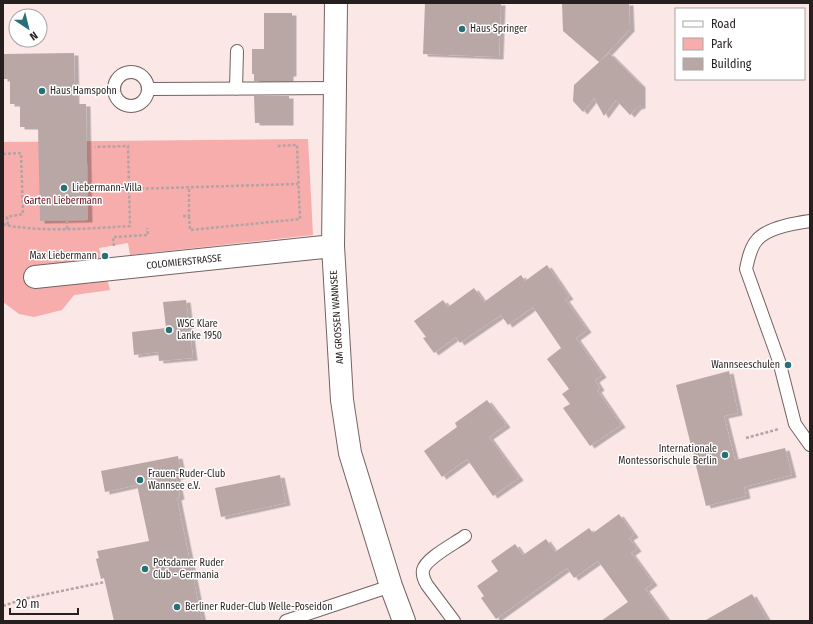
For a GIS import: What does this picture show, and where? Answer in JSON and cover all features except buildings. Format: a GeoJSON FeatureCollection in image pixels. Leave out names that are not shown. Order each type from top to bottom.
{"type":"FeatureCollection","features":[{"type":"Feature","properties":{"kind":"street","name":"AM GROSSEN WANNSEE"},"geometry":{"type":"LineString","coordinates":[[336,3],[333,246],[342,400],[350,453],[391,586],[404,621]]}},
{"type":"Feature","properties":{"kind":"street","name":"COLOMIERSTRASSE"},"geometry":{"type":"LineString","coordinates":[[35,277],[333,246]]}},
{"type":"Feature","properties":{"kind":"lane"},"geometry":{"type":"LineString","coordinates":[[236,89],[237,51]]}},
{"type":"Feature","properties":{"kind":"lane"},"geometry":{"type":"LineString","coordinates":[[148,89],[335,88]]}},
{"type":"Feature","properties":{"kind":"lane"},"geometry":{"type":"LineString","coordinates":[[810,221],[773,229],[757,239],[749,254],[746,269],[779,361],[795,424],[810,445]]}},
{"type":"Feature","properties":{"kind":"lane"},"geometry":{"type":"LineString","coordinates":[[454,621],[427,585],[424,580],[423,572],[425,566],[432,559],[465,536]]}},
{"type":"Feature","properties":{"kind":"lane"},"geometry":{"type":"LineString","coordinates":[[286,621],[391,586]]}},
{"type":"Feature","properties":{"kind":"path"},"geometry":{"type":"LineString","coordinates":[[189,188],[190,230],[300,219],[297,145],[276,146]]}},
{"type":"Feature","properties":{"kind":"path"},"geometry":{"type":"LineString","coordinates":[[3,224],[8,226],[67,229],[130,226],[128,146],[95,147]]}},
{"type":"Feature","properties":{"kind":"path"},"geometry":{"type":"LineString","coordinates":[[3,154],[21,153],[23,214],[7,217],[8,226]]}},
{"type":"Feature","properties":{"kind":"path"},"geometry":{"type":"LineString","coordinates":[[96,190],[298,184]]}},
{"type":"Feature","properties":{"kind":"path"},"geometry":{"type":"LineString","coordinates":[[183,216],[189,216]]}},
{"type":"Feature","properties":{"kind":"path"},"geometry":{"type":"LineString","coordinates":[[67,221],[67,229]]}},
{"type":"Feature","properties":{"kind":"path"},"geometry":{"type":"LineString","coordinates":[[118,268],[113,237],[148,235],[147,228]]}},
{"type":"Feature","properties":{"kind":"path"},"geometry":{"type":"LineString","coordinates":[[746,438],[795,424]]}},
{"type":"Feature","properties":{"kind":"path"},"geometry":{"type":"LineString","coordinates":[[3,606],[23,599],[105,582]]}},
{"type":"Feature","properties":{"kind":"green space","name":"Garten Liebermann"},"geometry":{"type":"Polygon","coordinates":[[[308,139],[313,235],[130,255],[128,243],[99,248],[110,290],[74,295],[62,310],[34,317],[19,314],[3,302],[3,142],[308,139]]]}},
{"type":"Feature","properties":{"kind":"place","name":"Haus Springer"},"geometry":{"type":"Point","coordinates":[462,29]}},
{"type":"Feature","properties":{"kind":"place","name":"Haus Hamspohn"},"geometry":{"type":"Point","coordinates":[42,91]}},
{"type":"Feature","properties":{"kind":"place","name":"Liebermann-Villa"},"geometry":{"type":"Point","coordinates":[64,188]}},
{"type":"Feature","properties":{"kind":"place","name":"Max Liebermann"},"geometry":{"type":"Point","coordinates":[105,256]}},
{"type":"Feature","properties":{"kind":"place","name":"WSC Klare Lanke 1950"},"geometry":{"type":"Point","coordinates":[169,330]}},
{"type":"Feature","properties":{"kind":"place","name":"Wannseeschulen"},"geometry":{"type":"Point","coordinates":[788,365]}},
{"type":"Feature","properties":{"kind":"place","name":"Internationale Montessorischule Berlin"},"geometry":{"type":"Point","coordinates":[725,455]}},
{"type":"Feature","properties":{"kind":"place","name":"Frauen-Ruder-Club Wannsee e.V."},"geometry":{"type":"Point","coordinates":[140,480]}},
{"type":"Feature","properties":{"kind":"place","name":"Potsdamer Ruder Club - Germania"},"geometry":{"type":"Point","coordinates":[145,569]}},
{"type":"Feature","properties":{"kind":"place","name":"Berliner Ruder-Club Welle-Poseidon"},"geometry":{"type":"Point","coordinates":[177,607]}}]}
